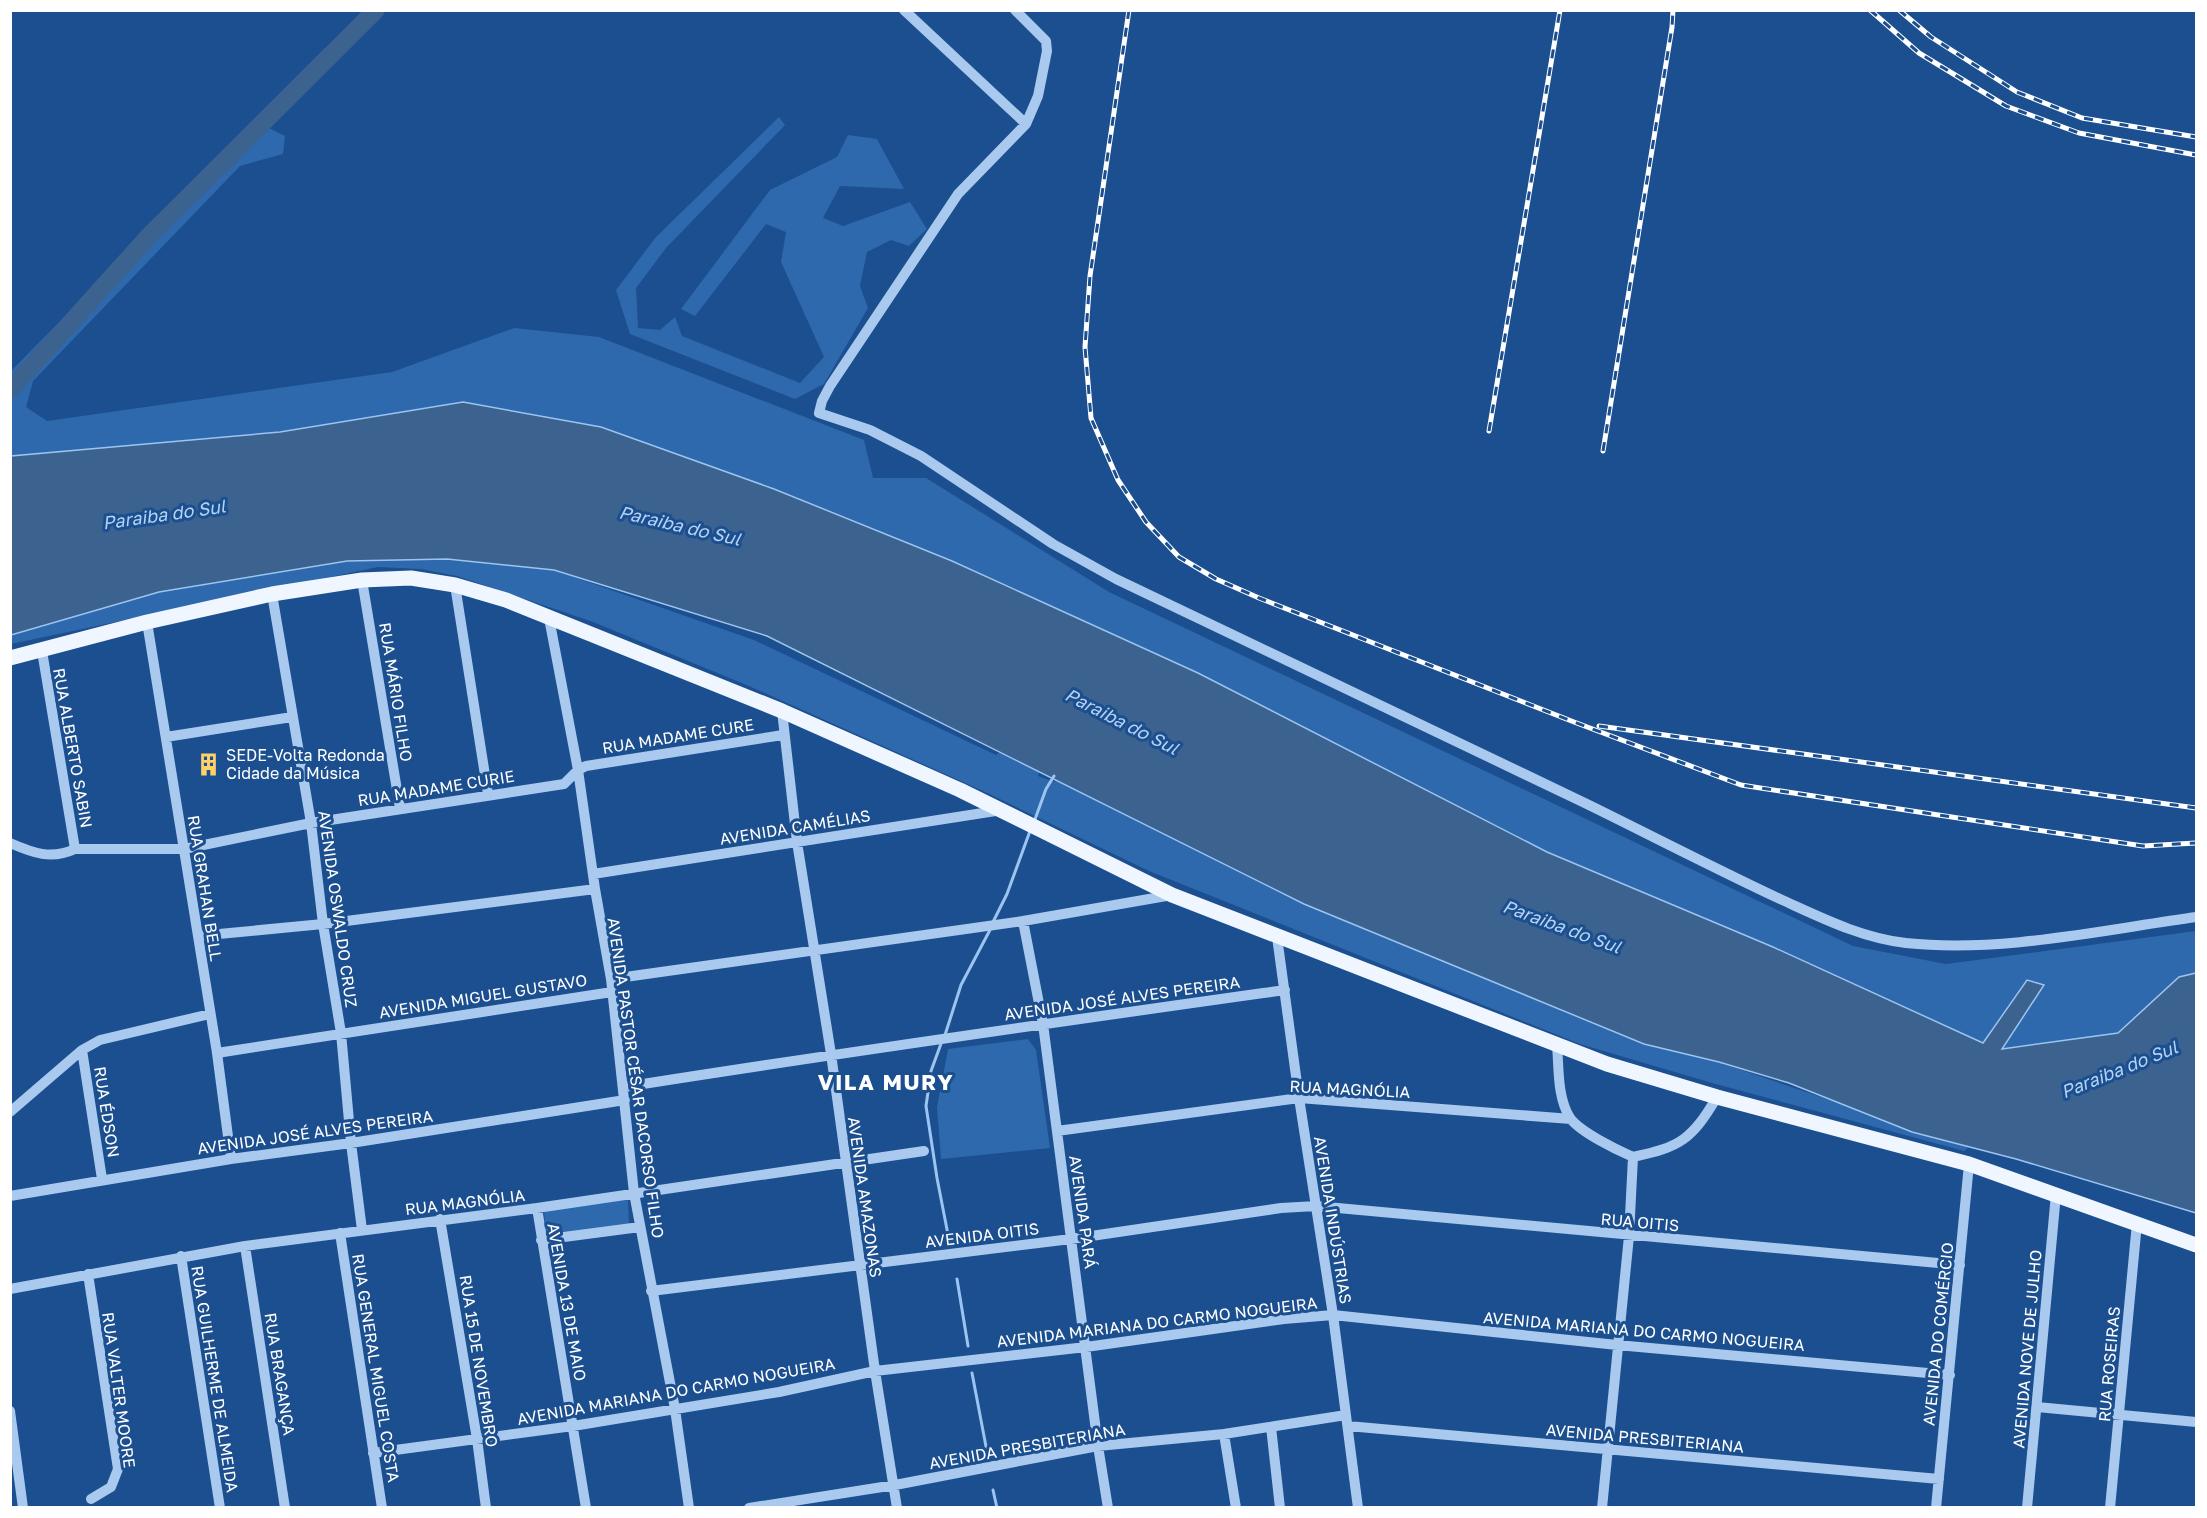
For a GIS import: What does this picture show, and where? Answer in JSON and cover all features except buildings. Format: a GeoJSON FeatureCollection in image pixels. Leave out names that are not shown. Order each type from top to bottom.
{"type":"FeatureCollection","features":[{"type":"Feature","properties":{"kind":"main road"},"geometry":{"type":"LineString","coordinates":[[10,658],[147,622],[272,594],[362,580],[411,578],[455,585],[506,600],[782,711],[1002,810],[1173,895],[1606,1064],[1717,1097],[1969,1164],[2196,1245]]}},
{"type":"Feature","properties":{"kind":"street"},"geometry":{"type":"LineString","coordinates":[[904,10],[1026,124]]}},
{"type":"Feature","properties":{"kind":"street"},"geometry":{"type":"LineString","coordinates":[[1015,10],[1046,41],[1047,51],[1038,96],[1026,124],[958,194],[830,386],[819,413],[870,430],[921,456],[1053,544],[1116,579],[1581,801],[1723,873],[1859,933],[1904,943],[1965,946],[2052,937],[2196,917]]}},
{"type":"Feature","properties":{"kind":"street","name":"RUA MÁRIO FILHO"},"geometry":{"type":"LineString","coordinates":[[362,580],[400,808]]}},
{"type":"Feature","properties":{"kind":"street"},"geometry":{"type":"LineString","coordinates":[[455,585],[488,794]]}},
{"type":"Feature","properties":{"kind":"street","name":"AVENIDA OSWALDO CRUZ"},"geometry":{"type":"LineString","coordinates":[[272,594],[311,823],[323,924],[341,1033],[362,1230]]}},
{"type":"Feature","properties":{"kind":"street","name":"AVENIDA PASTOR CÉSAR DACORSO FILHO"},"geometry":{"type":"LineString","coordinates":[[549,618],[578,770],[611,979],[634,1193],[675,1409],[689,1508]]}},
{"type":"Feature","properties":{"kind":"street","name":"RUA GRAHAN BELL"},"geometry":{"type":"LineString","coordinates":[[147,622],[217,1053],[231,1159]]}},
{"type":"Feature","properties":{"kind":"street","name":"RUA ALBERTO SABIN"},"geometry":{"type":"LineString","coordinates":[[42,651],[75,849]]}},
{"type":"Feature","properties":{"kind":"street","name":"AVENIDA AMAZONAS"},"geometry":{"type":"LineString","coordinates":[[782,711],[797,842],[831,1054],[859,1264],[897,1508]]}},
{"type":"Feature","properties":{"kind":"street"},"geometry":{"type":"LineString","coordinates":[[166,737],[292,717]]}},
{"type":"Feature","properties":{"kind":"street","name":"RUA MADAME CURE"},"geometry":{"type":"LineString","coordinates":[[578,770],[586,765],[783,735]]}},
{"type":"Feature","properties":{"kind":"street","name":"RUA MADAME CURIE"},"geometry":{"type":"LineString","coordinates":[[10,843],[48,856],[64,854],[75,849],[184,849],[311,823],[564,784],[578,770]]}},
{"type":"Feature","properties":{"kind":"street","name":"AVENIDA CAMÉLIAS"},"geometry":{"type":"LineString","coordinates":[[593,874],[1002,810]]}},
{"type":"Feature","properties":{"kind":"street"},"geometry":{"type":"LineString","coordinates":[[198,936],[323,924],[595,889]]}},
{"type":"Feature","properties":{"kind":"street"},"geometry":{"type":"LineString","coordinates":[[1023,921],[1173,895]]}},
{"type":"Feature","properties":{"kind":"street","name":"AVENIDA MIGUEL GUSTAVO"},"geometry":{"type":"LineString","coordinates":[[611,979],[1023,921]]}},
{"type":"Feature","properties":{"kind":"street","name":"AVENIDA PARÁ"},"geometry":{"type":"LineString","coordinates":[[1023,921],[1043,1024],[1108,1508]]}},
{"type":"Feature","properties":{"kind":"street","name":"AVENIDA INDÚSTRIAS"},"geometry":{"type":"LineString","coordinates":[[1277,937],[1299,1098],[1333,1315],[1358,1508]]}},
{"type":"Feature","properties":{"kind":"street","name":"AVENIDA JOSÉ ALVES PEREIRA"},"geometry":{"type":"LineString","coordinates":[[831,1054],[938,1041],[1285,990]]}},
{"type":"Feature","properties":{"kind":"street","name":"AVENIDA MIGUEL GUSTAVO"},"geometry":{"type":"LineString","coordinates":[[217,1053],[612,992]]}},
{"type":"Feature","properties":{"kind":"street"},"geometry":{"type":"LineString","coordinates":[[10,1112],[82,1050],[100,1040],[210,1014]]}},
{"type":"Feature","properties":{"kind":"street"},"geometry":{"type":"LineString","coordinates":[[1557,1045],[1563,1103],[1571,1119],[1598,1139],[1633,1157],[1662,1151],[1682,1142],[1704,1119],[1717,1097]]}},
{"type":"Feature","properties":{"kind":"street","name":"RUA ÉDSON"},"geometry":{"type":"LineString","coordinates":[[82,1050],[102,1179]]}},
{"type":"Feature","properties":{"kind":"street"},"geometry":{"type":"LineString","coordinates":[[624,1087],[831,1054]]}},
{"type":"Feature","properties":{"kind":"street","name":"RUA MAGNÓLIA"},"geometry":{"type":"LineString","coordinates":[[1057,1131],[1299,1098],[1571,1119]]}},
{"type":"Feature","properties":{"kind":"street","name":"AVENIDA JOSÉ ALVES PEREIRA"},"geometry":{"type":"LineString","coordinates":[[10,1196],[102,1179],[625,1100]]}},
{"type":"Feature","properties":{"kind":"street","name":"RUA MAGNÓLIA"},"geometry":{"type":"LineString","coordinates":[[10,1289],[245,1246],[537,1208],[924,1151]]}},
{"type":"Feature","properties":{"kind":"street"},"geometry":{"type":"LineString","coordinates":[[1602,1508],[1629,1236],[1633,1157]]}},
{"type":"Feature","properties":{"kind":"street","name":"AVENIDA DO COMÉRCIO"},"geometry":{"type":"LineString","coordinates":[[1936,1508],[1969,1164]]}},
{"type":"Feature","properties":{"kind":"street","name":"AVENIDA NOVE DE JULHO"},"geometry":{"type":"LineString","coordinates":[[2027,1508],[2056,1194]]}},
{"type":"Feature","properties":{"kind":"street","name":"RUA OITIS"},"geometry":{"type":"LineString","coordinates":[[1317,1206],[1960,1265]]}},
{"type":"Feature","properties":{"kind":"street","name":"AVENIDA OITIS"},"geometry":{"type":"LineString","coordinates":[[651,1291],[1071,1239],[1281,1208],[1317,1206]]}},
{"type":"Feature","properties":{"kind":"street","name":"AVENIDA 13 DE MAIO"},"geometry":{"type":"LineString","coordinates":[[537,1208],[586,1508]]}},
{"type":"Feature","properties":{"kind":"street","name":"RUA 15 DE NOVEMBRO"},"geometry":{"type":"LineString","coordinates":[[441,1219],[486,1508]]}},
{"type":"Feature","properties":{"kind":"street","name":"RUA ROSEIRAS"},"geometry":{"type":"LineString","coordinates":[[2110,1508],[2137,1223]]}},
{"type":"Feature","properties":{"kind":"street"},"geometry":{"type":"LineString","coordinates":[[541,1240],[640,1227]]}},
{"type":"Feature","properties":{"kind":"street","name":"RUA GENERAL MIGUEL COSTA"},"geometry":{"type":"LineString","coordinates":[[340,1233],[382,1508]]}},
{"type":"Feature","properties":{"kind":"street","name":"RUA BRAGANÇA"},"geometry":{"type":"LineString","coordinates":[[245,1246],[285,1508]]}},
{"type":"Feature","properties":{"kind":"street","name":"RUA GUILHERME DE ALMEIDA"},"geometry":{"type":"LineString","coordinates":[[181,1256],[220,1508]]}},
{"type":"Feature","properties":{"kind":"street","name":"RUA VALTER MOORE"},"geometry":{"type":"LineString","coordinates":[[88,1274],[118,1469],[111,1486],[91,1499]]}},
{"type":"Feature","properties":{"kind":"street","name":"AVENIDA MARIANA DO CARMO NOGUEIRA"},"geometry":{"type":"LineString","coordinates":[[373,1454],[573,1426],[779,1392],[875,1371],[1086,1347],[1284,1319],[1333,1315],[1617,1345],[1950,1375]]}},
{"type":"Feature","properties":{"kind":"street"},"geometry":{"type":"LineString","coordinates":[[2037,1407],[2196,1422]]}},
{"type":"Feature","properties":{"kind":"street"},"geometry":{"type":"LineString","coordinates":[[10,1411],[23,1508]]}},
{"type":"Feature","properties":{"kind":"street","name":"AVENIDA PRESBITERIANA"},"geometry":{"type":"LineString","coordinates":[[749,1508],[895,1485],[1098,1446],[1347,1420],[1608,1449],[1939,1479]]}},
{"type":"Feature","properties":{"kind":"street"},"geometry":{"type":"LineString","coordinates":[[1271,1427],[1280,1508]]}},
{"type":"Feature","properties":{"kind":"street"},"geometry":{"type":"LineString","coordinates":[[1224,1434],[1236,1508]]}},
{"type":"Feature","properties":{"kind":"shaded area"},"geometry":{"type":"Polygon","coordinates":[[[779,117],[785,125],[666,248],[636,288],[638,328],[660,330],[675,317],[682,336],[800,383],[824,357],[781,262],[786,232],[766,224],[695,316],[681,309],[770,190],[837,157],[848,135],[877,139],[904,189],[840,186],[823,218],[843,226],[910,202],[927,229],[909,246],[891,240],[867,252],[860,286],[868,308],[824,384],[795,399],[630,334],[616,290],[656,237],[779,117]]]}},
{"type":"Feature","properties":{"kind":"shaded area"},"geometry":{"type":"Polygon","coordinates":[[[257,122],[285,136],[283,154],[240,166],[33,381],[26,407],[47,421],[392,372],[514,328],[599,337],[864,440],[873,478],[926,478],[1109,592],[1853,946],[1946,964],[2196,931],[2196,973],[2179,977],[2118,1033],[2001,1049],[2044,985],[2027,980],[1983,1043],[1773,947],[1547,852],[1198,673],[463,402],[280,432],[11,456],[11,371],[257,122]]]}},
{"type":"Feature","properties":{"kind":"shaded area"},"geometry":{"type":"Polygon","coordinates":[[[447,559],[554,570],[754,640],[996,755],[1019,737],[1044,747],[1038,776],[1054,782],[1067,764],[1543,1003],[1969,1147],[1964,1151],[1712,1083],[1580,1044],[1149,871],[983,791],[749,686],[593,622],[457,576],[421,569],[378,567],[11,644],[10,635],[159,592],[347,561],[447,559]]]}},
{"type":"Feature","properties":{"kind":"shaded area"},"geometry":{"type":"Polygon","coordinates":[[[1028,1039],[1036,1050],[1050,1148],[941,1159],[937,1107],[948,1049],[1028,1039]]]}},
{"type":"Feature","properties":{"kind":"shaded area"},"geometry":{"type":"Polygon","coordinates":[[[628,1198],[629,1226],[546,1235],[544,1211],[628,1198]]]}},
{"type":"Feature","properties":{"kind":"water","name":"Paraiba do Sul"},"geometry":{"type":"Polygon","coordinates":[[[463,402],[601,427],[774,489],[952,561],[1198,673],[1547,852],[1773,947],[1983,1043],[2027,980],[2044,985],[2002,1049],[2118,1033],[2179,977],[2196,973],[2196,1213],[2016,1159],[1912,1132],[1789,1083],[1719,1062],[1644,1044],[1304,904],[767,636],[554,570],[447,559],[347,561],[159,592],[11,635],[11,456],[280,432],[463,402]]]}},
{"type":"Feature","properties":{"kind":"waterway"},"geometry":{"type":"LineString","coordinates":[[10,390],[148,237],[376,10]]}},
{"type":"Feature","properties":{"kind":"waterway"},"geometry":{"type":"LineString","coordinates":[[1034,822],[1046,789],[1054,776]]}},
{"type":"Feature","properties":{"kind":"waterway"},"geometry":{"type":"LineString","coordinates":[[993,922],[1007,894],[1030,831]]}},
{"type":"Feature","properties":{"kind":"waterway"},"geometry":{"type":"LineString","coordinates":[[945,1035],[961,985],[991,928]]}},
{"type":"Feature","properties":{"kind":"waterway"},"geometry":{"type":"LineString","coordinates":[[942,1041],[931,1071],[926,1106],[950,1245]]}},
{"type":"Feature","properties":{"kind":"waterway"},"geometry":{"type":"LineString","coordinates":[[957,1279],[968,1346]]}},
{"type":"Feature","properties":{"kind":"waterway"},"geometry":{"type":"LineString","coordinates":[[972,1373],[988,1457]]}},
{"type":"Feature","properties":{"kind":"waterway"},"geometry":{"type":"LineString","coordinates":[[993,1490],[997,1508]]}},
{"type":"Feature","properties":{"kind":"railway"},"geometry":{"type":"LineString","coordinates":[[1129,10],[1090,276],[1085,347],[1091,418],[1118,480],[1146,522],[1179,557],[1216,579],[1259,598],[1741,785],[2143,846],[2196,843]]}},
{"type":"Feature","properties":{"kind":"railway"},"geometry":{"type":"LineString","coordinates":[[1489,431],[1560,10]]}},
{"type":"Feature","properties":{"kind":"railway"},"geometry":{"type":"LineString","coordinates":[[1603,451],[1673,10]]}},
{"type":"Feature","properties":{"kind":"railway"},"geometry":{"type":"LineString","coordinates":[[1870,10],[1919,53],[2006,106],[2079,133],[2196,155]]}},
{"type":"Feature","properties":{"kind":"railway"},"geometry":{"type":"LineString","coordinates":[[1899,10],[1931,37],[2017,92],[2082,118],[2196,137]]}},
{"type":"Feature","properties":{"kind":"railway"},"geometry":{"type":"LineString","coordinates":[[1599,726],[2196,808]]}},
{"type":"Feature","properties":{"kind":"place","name":"SEDE-Volta Redonda Cidade da Música"},"geometry":{"type":"Point","coordinates":[208,764]}},
{"type":"Feature","properties":{"kind":"district","name":"VILA MURY"},"geometry":{"type":"Point","coordinates":[886,1081]}}]}
